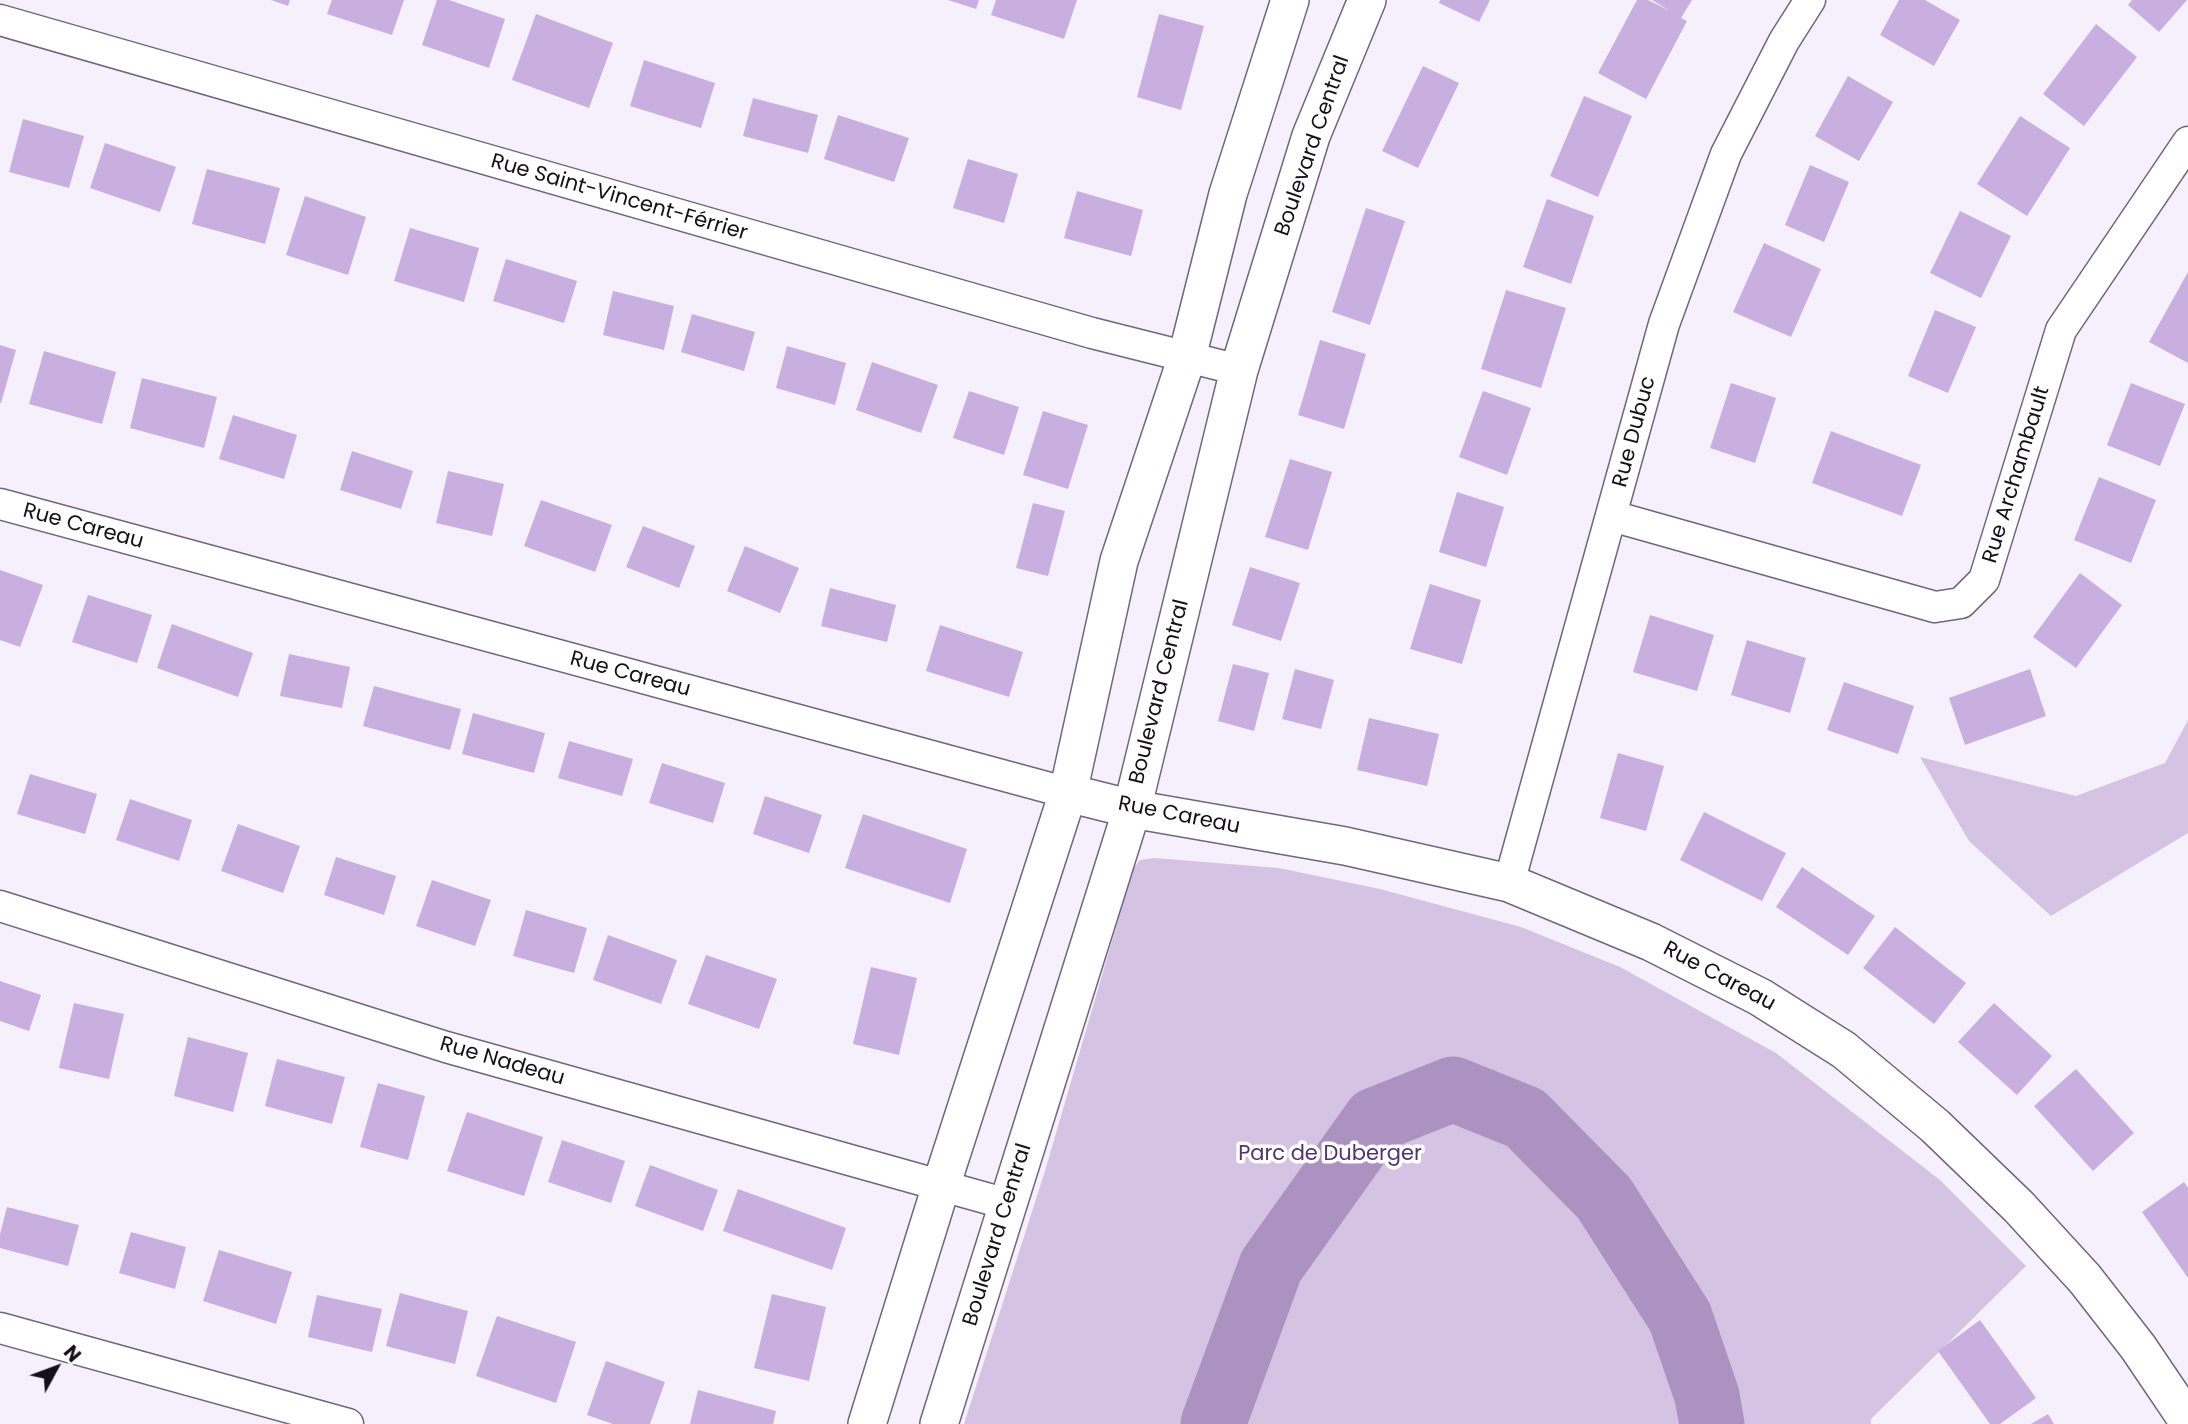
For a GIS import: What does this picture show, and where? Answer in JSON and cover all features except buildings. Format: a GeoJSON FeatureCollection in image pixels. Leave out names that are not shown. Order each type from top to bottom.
{"type":"FeatureCollection","features":[{"type":"Feature","properties":{"kind":"street"},"geometry":{"type":"LineString","coordinates":[[867,1424],[1068,793],[1119,561],[1187,357],[1228,194],[1290,0]]}},
{"type":"Feature","properties":{"kind":"street","name":"Boulevard Central"},"geometry":{"type":"LineString","coordinates":[[939,1424],[1132,808],[1239,369],[1311,136],[1367,0]]}},
{"type":"Feature","properties":{"kind":"street","name":"Rue Dubuc"},"geometry":{"type":"LineString","coordinates":[[1509,883],[1664,324],[1726,154],[1784,41],[1810,0]]}},
{"type":"Feature","properties":{"kind":"street","name":"Rue Saint-Vincent-Férrier"},"geometry":{"type":"LineString","coordinates":[[0,20],[1065,326],[1239,369]]}},
{"type":"Feature","properties":{"kind":"street","name":"Rue Archambault"},"geometry":{"type":"LineString","coordinates":[[1612,516],[1935,607],[1961,603],[1984,580],[2061,330],[2188,142]]}},
{"type":"Feature","properties":{"kind":"street","name":"Rue Careau"},"geometry":{"type":"LineString","coordinates":[[0,504],[1068,793],[1132,808],[1345,846],[1509,883],[1651,942],[1760,997],[1844,1050],[1935,1126],[2019,1207],[2085,1279],[2138,1347],[2188,1421]]}},
{"type":"Feature","properties":{"kind":"street","name":"Rue Nadeau"},"geometry":{"type":"LineString","coordinates":[[0,906],[446,1047],[1007,1204]]}},
{"type":"Feature","properties":{"kind":"street"},"geometry":{"type":"LineString","coordinates":[[0,1328],[348,1424]]}},
{"type":"Feature","properties":{"kind":"green space"},"geometry":{"type":"Polygon","coordinates":[[[2188,720],[2188,833],[2051,916],[1969,841],[1920,757],[2076,796],[2165,763],[2188,720]]]}},
{"type":"Feature","properties":{"kind":"green space","name":"Parc de Duberger"},"geometry":{"type":"Polygon","coordinates":[[[1154,858],[1279,868],[1380,889],[1521,927],[1620,967],[1776,1053],[1940,1180],[2026,1266],[1871,1419],[1871,1424],[964,1424],[1045,1171],[1133,869],[1140,860],[1154,858]]]}},
{"type":"Feature","properties":{"kind":"waterway"},"geometry":{"type":"LineString","coordinates":[[1213,1424],[1271,1266],[1375,1120],[1453,1089],[1525,1118],[1604,1198],[1680,1317],[1707,1396],[1712,1424]]}}]}
